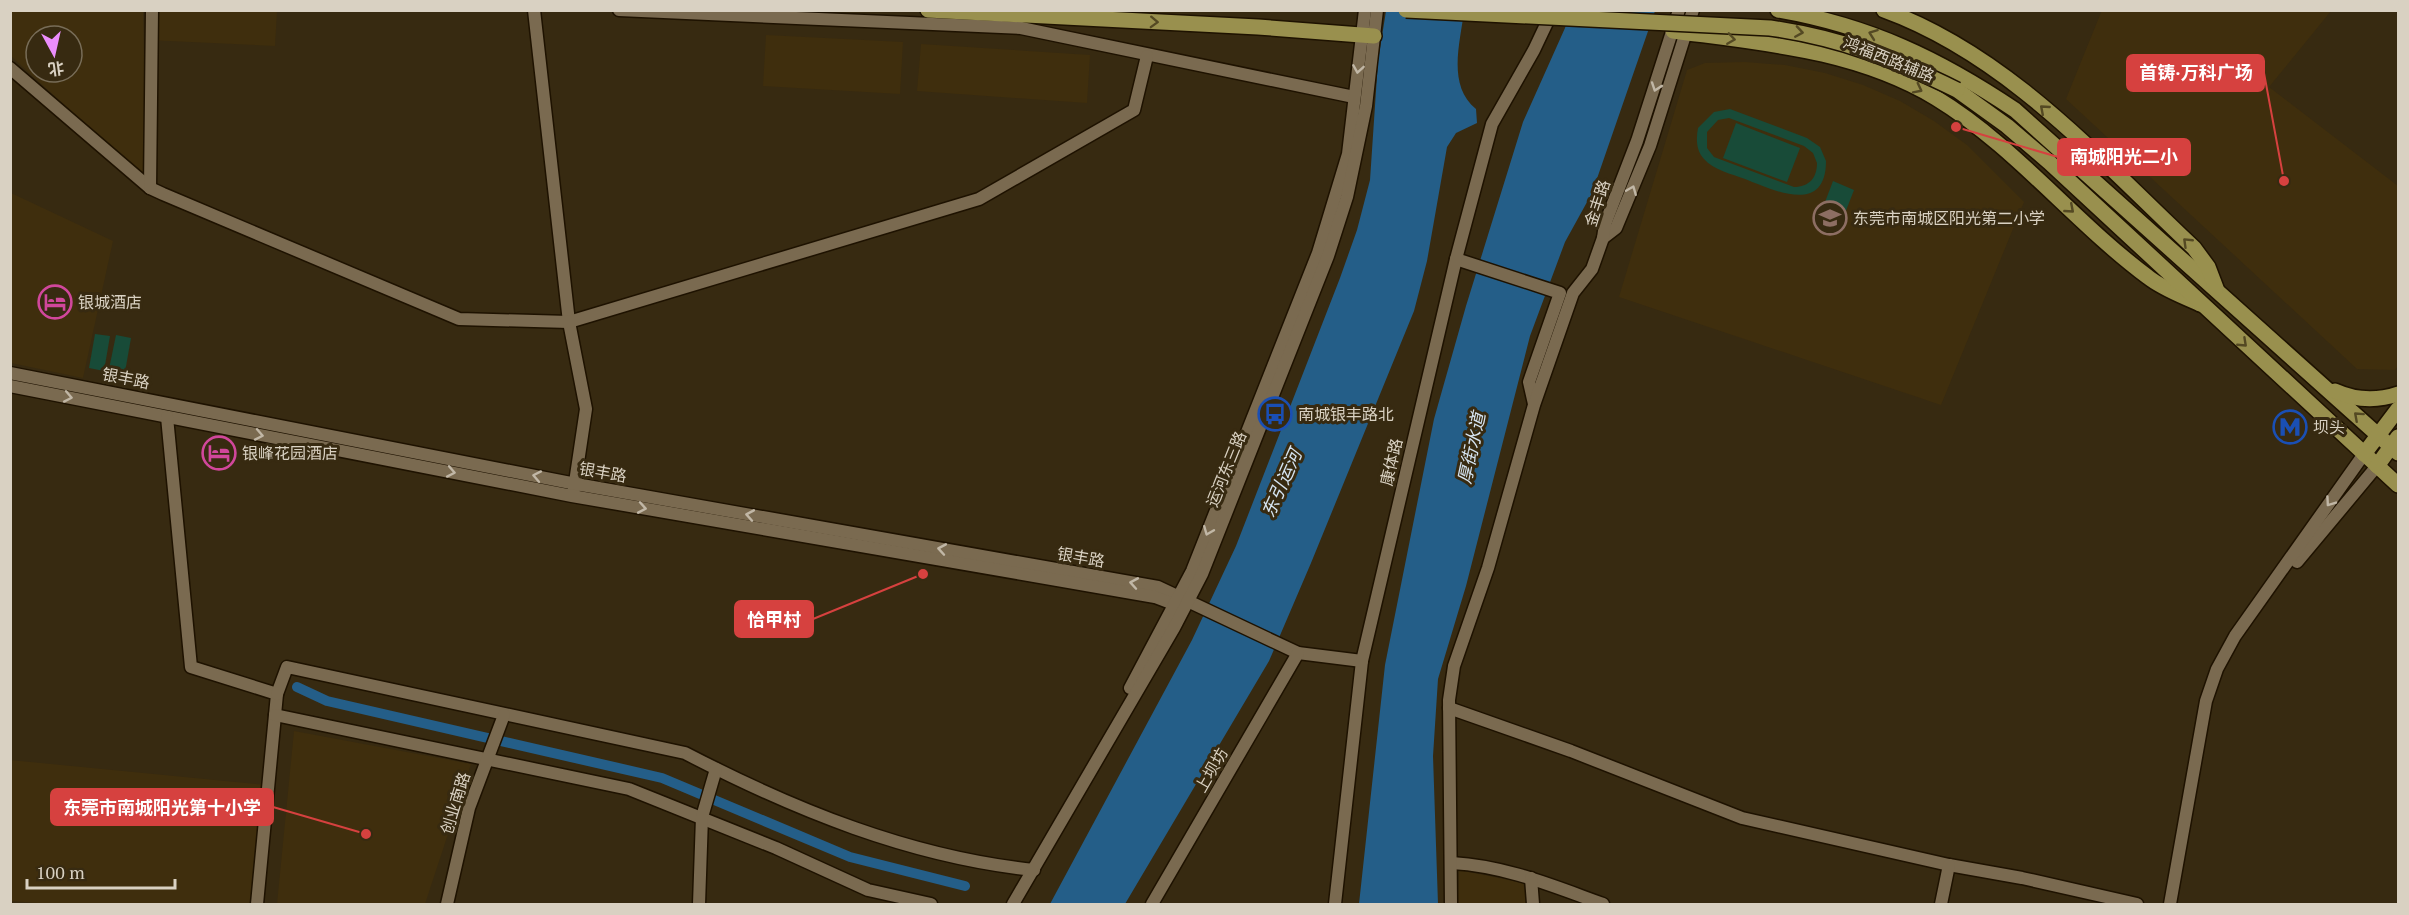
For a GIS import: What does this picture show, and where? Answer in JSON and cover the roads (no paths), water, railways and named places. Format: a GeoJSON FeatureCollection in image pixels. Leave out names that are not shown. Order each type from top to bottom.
{"type":"FeatureCollection","features":[{"type":"Feature","properties":{"kind":"main road"},"geometry":{"type":"LineString","coordinates":[[928,10],[1258,27],[1368,36]]}},
{"type":"Feature","properties":{"kind":"main road"},"geometry":{"type":"LineString","coordinates":[[1406,10],[1770,28],[1816,35],[1854,45],[1899,62],[1957,90],[2007,126],[2049,162],[2398,485]]}},
{"type":"Feature","properties":{"kind":"main road"},"geometry":{"type":"LineString","coordinates":[[1779,10],[1858,28],[1905,45],[1964,76],[2015,110],[2324,386],[2396,446],[2377,466]]}},
{"type":"Feature","properties":{"kind":"main road"},"geometry":{"type":"LineString","coordinates":[[1884,10],[1913,21],[1964,48],[2021,89],[2193,248],[2208,267],[2217,291]]}},
{"type":"Feature","properties":{"kind":"main road","name":"鸿福西路辅路"},"geometry":{"type":"LineString","coordinates":[[1680,32],[1839,56],[1894,77],[1935,98],[1972,123],[2148,278],[2200,303]]}},
{"type":"Feature","properties":{"kind":"main road"},"geometry":{"type":"LineString","coordinates":[[2324,386],[2348,397],[2371,399],[2398,393]]}},
{"type":"Feature","properties":{"kind":"main road"},"geometry":{"type":"LineString","coordinates":[[2364,454],[2398,410]]}},
{"type":"Feature","properties":{"kind":"street"},"geometry":{"type":"LineString","coordinates":[[150,188],[152,10]]}},
{"type":"Feature","properties":{"kind":"street"},"geometry":{"type":"LineString","coordinates":[[534,10],[569,322],[586,409],[574,490]]}},
{"type":"Feature","properties":{"kind":"street"},"geometry":{"type":"LineString","coordinates":[[619,10],[1021,28],[1354,98]]}},
{"type":"Feature","properties":{"kind":"street","name":"运河东三路"},"geometry":{"type":"LineString","coordinates":[[1013,904],[1029,870],[1182,600],[1202,574],[1328,256],[1358,154],[1368,36],[1365,10]]}},
{"type":"Feature","properties":{"kind":"street","name":"运河东三路"},"geometry":{"type":"LineString","coordinates":[[1182,600],[1318,253],[1348,154],[1354,98],[1368,36],[1377,10]]}},
{"type":"Feature","properties":{"kind":"street","name":"康体路"},"geometry":{"type":"LineString","coordinates":[[1335,904],[1362,661],[1456,258],[1492,124],[1534,50],[1552,10]]}},
{"type":"Feature","properties":{"kind":"street","name":"金丰路"},"geometry":{"type":"LineString","coordinates":[[1679,10],[1680,32]]}},
{"type":"Feature","properties":{"kind":"street","name":"金丰路"},"geometry":{"type":"LineString","coordinates":[[1451,904],[1449,708],[1454,666],[1488,568],[1534,405],[1573,294],[1592,269],[1603,238],[1605,224],[1637,141],[1680,32],[1693,10]]}},
{"type":"Feature","properties":{"kind":"street"},"geometry":{"type":"LineString","coordinates":[[10,68],[150,188],[459,319],[569,322],[979,199],[1134,110],[1147,56]]}},
{"type":"Feature","properties":{"kind":"street"},"geometry":{"type":"LineString","coordinates":[[1456,258],[1560,293],[1529,382],[1534,405]]}},
{"type":"Feature","properties":{"kind":"street","name":"银丰路"},"geometry":{"type":"LineString","coordinates":[[10,373],[574,490]]}},
{"type":"Feature","properties":{"kind":"street","name":"银丰路"},"geometry":{"type":"LineString","coordinates":[[10,386],[167,417],[1155,597],[1182,600],[1298,653],[1362,661]]}},
{"type":"Feature","properties":{"kind":"street"},"geometry":{"type":"LineString","coordinates":[[167,417],[191,667],[277,694]]}},
{"type":"Feature","properties":{"kind":"street"},"geometry":{"type":"LineString","coordinates":[[2170,904],[2206,701],[2217,669],[2235,636],[2364,454]]}},
{"type":"Feature","properties":{"kind":"street"},"geometry":{"type":"LineString","coordinates":[[2235,636],[2377,466]]}},
{"type":"Feature","properties":{"kind":"street","name":"上坝坊"},"geometry":{"type":"LineString","coordinates":[[1152,904],[1298,653]]}},
{"type":"Feature","properties":{"kind":"street"},"geometry":{"type":"LineString","coordinates":[[256,904],[277,694],[287,667],[502,719],[685,753],[714,775],[743,783],[885,841],[980,864],[1029,870]]}},
{"type":"Feature","properties":{"kind":"street"},"geometry":{"type":"LineString","coordinates":[[1449,708],[1571,751],[1743,818],[1949,865],[2022,878],[2137,904]]}},
{"type":"Feature","properties":{"kind":"street"},"geometry":{"type":"LineString","coordinates":[[275,715],[489,754],[629,789],[704,811],[868,890],[931,904]]}},
{"type":"Feature","properties":{"kind":"street","name":"创业南路"},"geometry":{"type":"LineString","coordinates":[[447,904],[464,828],[502,719]]}},
{"type":"Feature","properties":{"kind":"street"},"geometry":{"type":"LineString","coordinates":[[699,904],[704,811],[714,775]]}},
{"type":"Feature","properties":{"kind":"street"},"geometry":{"type":"LineString","coordinates":[[1452,863],[1480,865],[1531,878],[1603,904]]}},
{"type":"Feature","properties":{"kind":"street"},"geometry":{"type":"LineString","coordinates":[[1941,904],[1949,865]]}},
{"type":"Feature","properties":{"kind":"street","name":"运河东三路"},"geometry":{"type":"LineString","coordinates":[[1004,904],[1029,870]]}},
{"type":"Feature","properties":{"kind":"street"},"geometry":{"type":"LineString","coordinates":[[1531,878],[1533,904]]}},
{"type":"Feature","properties":{"kind":"water","name":"东引运河"},"geometry":{"type":"Polygon","coordinates":[[[1386,11],[1464,11],[1458,50],[1458,76],[1467,99],[1476,109],[1477,123],[1456,133],[1447,147],[1427,261],[1414,311],[1269,661],[1125,904],[1050,904],[1192,640],[1236,546],[1340,278],[1357,230],[1370,180],[1378,61],[1386,11]]]}},
{"type":"Feature","properties":{"kind":"water","name":"厚街水道"},"geometry":{"type":"Polygon","coordinates":[[[1570,11],[1655,11],[1592,193],[1565,242],[1530,336],[1466,586],[1438,679],[1433,756],[1438,904],[1359,904],[1385,665],[1434,419],[1523,122],[1565,28],[1570,11]]]}},
{"type":"Feature","properties":{"kind":"waterway"},"geometry":{"type":"LineString","coordinates":[[297,687],[327,701],[662,778],[850,857],[965,886]]}},
{"type":"Feature","properties":{"kind":"place","name":"南城阳光二小"},"geometry":{"type":"Point","coordinates":[1956,127]}},
{"type":"Feature","properties":{"kind":"place","name":"首铸·万科广场"},"geometry":{"type":"Point","coordinates":[2284,181]}},
{"type":"Feature","properties":{"kind":"place","name":"东莞市南城区阳光第二小学"},"geometry":{"type":"Point","coordinates":[1830,218]}},
{"type":"Feature","properties":{"kind":"place","name":"银城酒店"},"geometry":{"type":"Point","coordinates":[55,302]}},
{"type":"Feature","properties":{"kind":"place","name":"南城银丰路北"},"geometry":{"type":"Point","coordinates":[1275,414]}},
{"type":"Feature","properties":{"kind":"place","name":"坝头"},"geometry":{"type":"Point","coordinates":[2290,427]}},
{"type":"Feature","properties":{"kind":"place","name":"银峰花园酒店"},"geometry":{"type":"Point","coordinates":[219,453]}},
{"type":"Feature","properties":{"kind":"place","name":"恰甲村"},"geometry":{"type":"Point","coordinates":[923,574]}},
{"type":"Feature","properties":{"kind":"place","name":"东莞市南城阳光第十小学"},"geometry":{"type":"Point","coordinates":[366,834]}}]}
